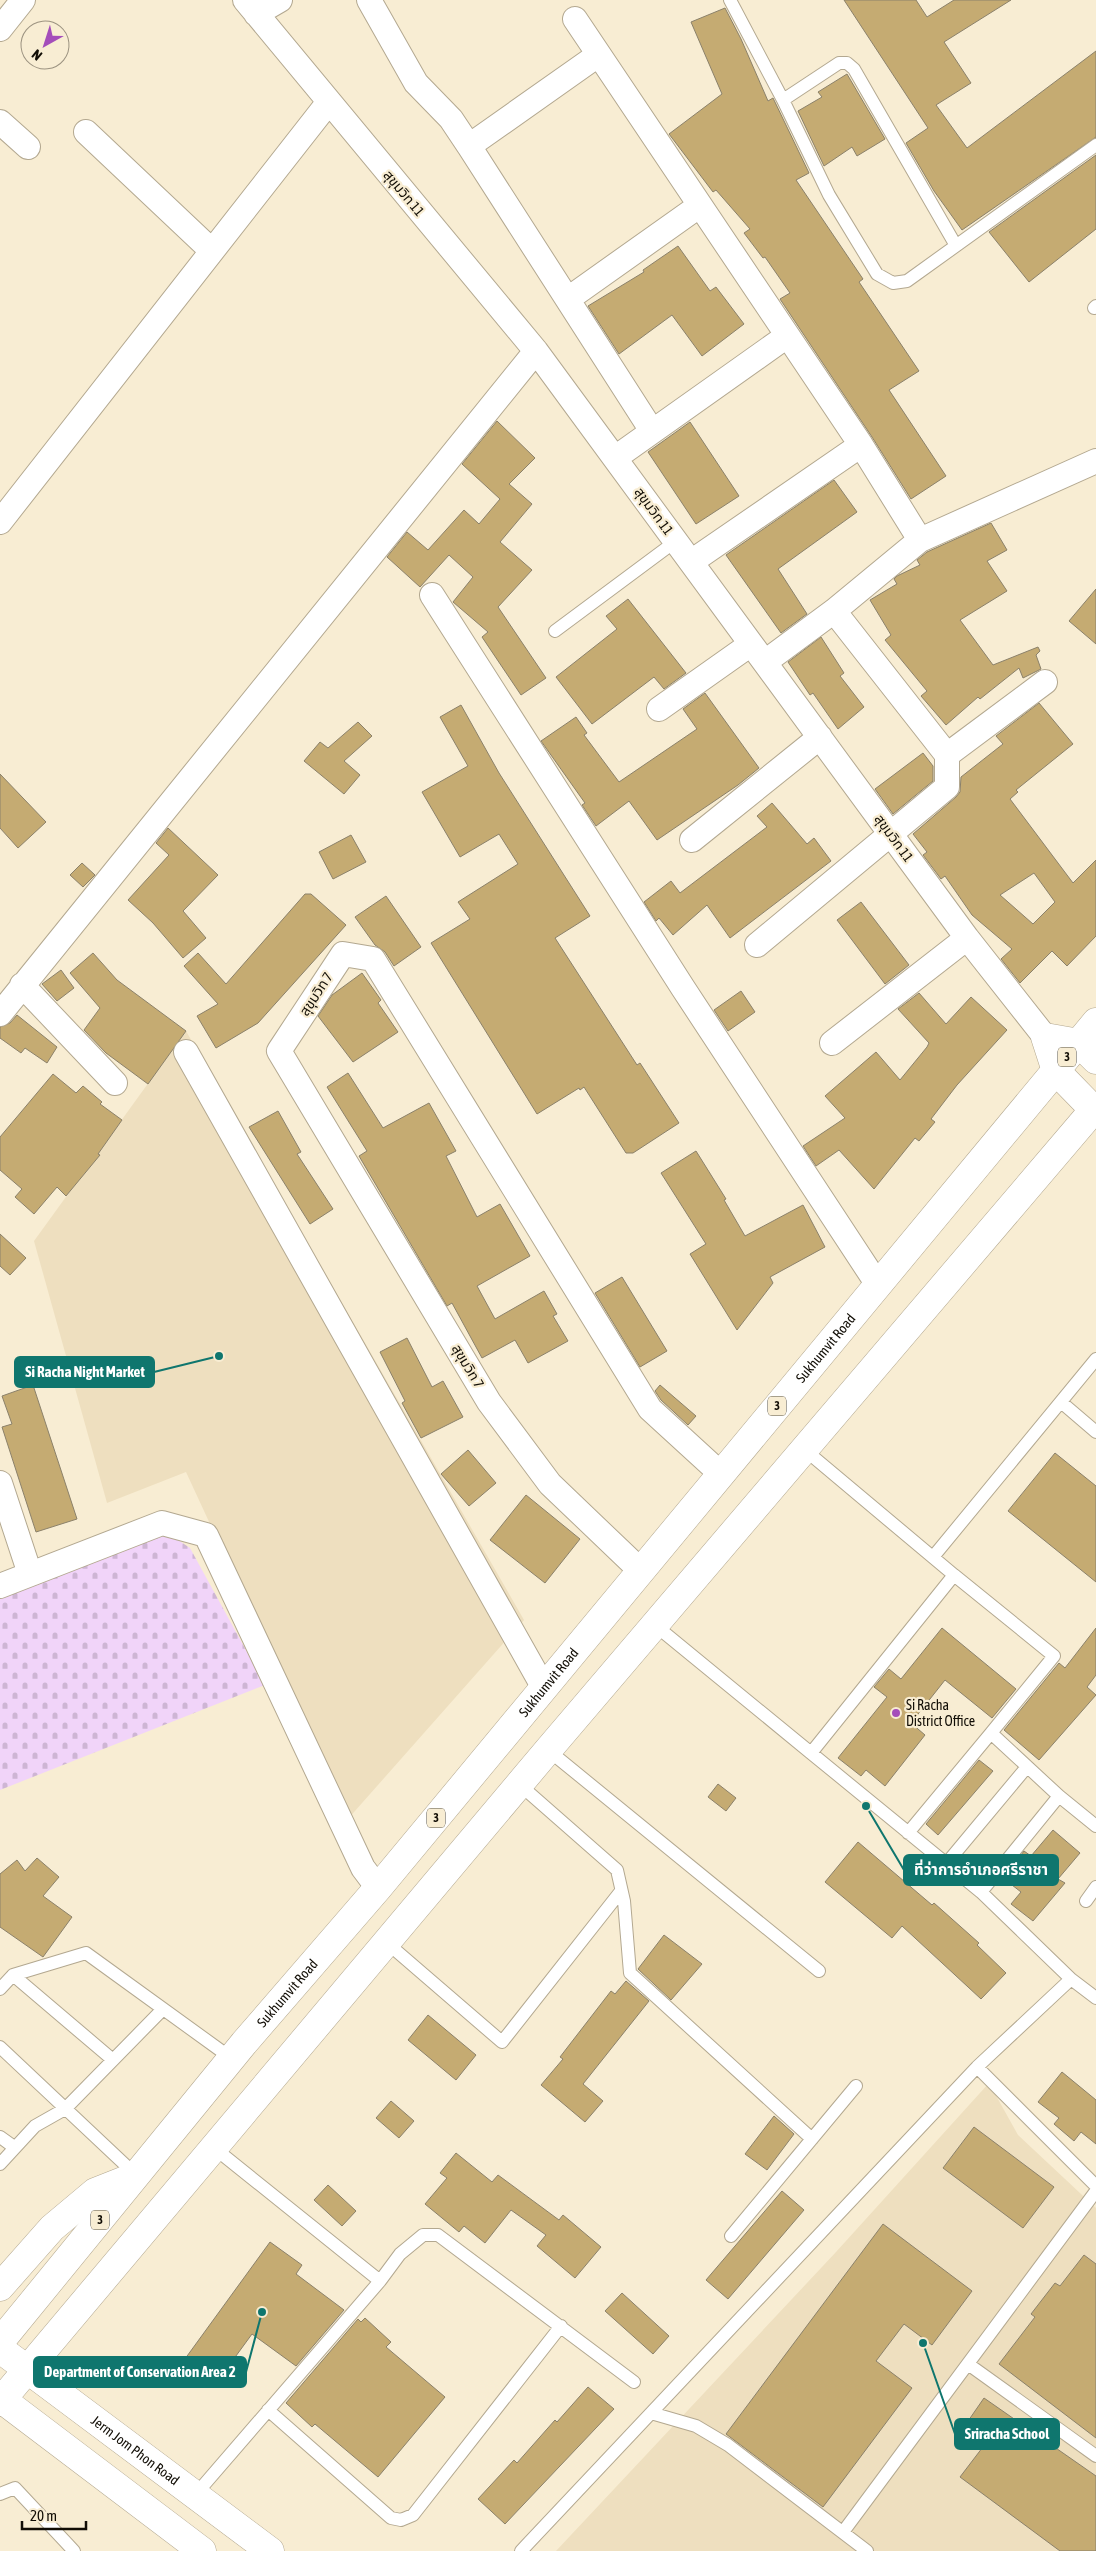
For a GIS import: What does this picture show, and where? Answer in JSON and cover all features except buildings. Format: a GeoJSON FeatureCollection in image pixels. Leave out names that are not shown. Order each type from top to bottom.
{"type":"FeatureCollection","features":[{"type":"Feature","properties":{"kind":"main road","name":"Sukhumvit Road"},"geometry":{"type":"LineString","coordinates":[[0,2342],[231,2058],[378,1888],[1056,1070],[1087,1052],[1096,1022]]}},
{"type":"Feature","properties":{"kind":"main road"},"geometry":{"type":"LineString","coordinates":[[1045,1037],[1087,1052]]}},
{"type":"Feature","properties":{"kind":"main road","name":"สุขุมวิท 11"},"geometry":{"type":"LineString","coordinates":[[1045,1037],[1056,1070],[1095,1110]]}},
{"type":"Feature","properties":{"kind":"main road"},"geometry":{"type":"LineString","coordinates":[[202,2551],[1,2400],[519,1784],[656,1626],[1095,1110]]}},
{"type":"Feature","properties":{"kind":"main road"},"geometry":{"type":"LineString","coordinates":[[0,2288],[52,2228],[95,2192],[136,2175]]}},
{"type":"Feature","properties":{"kind":"main road","name":"Jerm Jom Phon Road"},"geometry":{"type":"LineString","coordinates":[[0,2349],[270,2551]]}},
{"type":"Feature","properties":{"kind":"street"},"geometry":{"type":"LineString","coordinates":[[0,29],[23,0]]}},
{"type":"Feature","properties":{"kind":"street"},"geometry":{"type":"LineString","coordinates":[[251,7],[280,0]]}},
{"type":"Feature","properties":{"kind":"street"},"geometry":{"type":"LineString","coordinates":[[369,0],[416,83],[451,119],[652,432]]}},
{"type":"Feature","properties":{"kind":"street","name":"สุขุมวิท 11"},"geometry":{"type":"LineString","coordinates":[[251,7],[328,103],[536,352],[967,938],[1045,1037]]}},
{"type":"Feature","properties":{"kind":"street"},"geometry":{"type":"LineString","coordinates":[[575,19],[861,445],[920,540]]}},
{"type":"Feature","properties":{"kind":"street"},"geometry":{"type":"LineString","coordinates":[[469,146],[598,55]]}},
{"type":"Feature","properties":{"kind":"street"},"geometry":{"type":"LineString","coordinates":[[0,522],[328,103]]}},
{"type":"Feature","properties":{"kind":"street"},"geometry":{"type":"LineString","coordinates":[[0,122],[28,147]]}},
{"type":"Feature","properties":{"kind":"street"},"geometry":{"type":"LineString","coordinates":[[86,132],[212,251]]}},
{"type":"Feature","properties":{"kind":"street"},"geometry":{"type":"LineString","coordinates":[[568,299],[700,206]]}},
{"type":"Feature","properties":{"kind":"street"},"geometry":{"type":"LineString","coordinates":[[615,458],[787,336]]}},
{"type":"Feature","properties":{"kind":"street"},"geometry":{"type":"LineString","coordinates":[[2,1006],[22,985],[536,352]]}},
{"type":"Feature","properties":{"kind":"street"},"geometry":{"type":"LineString","coordinates":[[691,562],[861,445]]}},
{"type":"Feature","properties":{"kind":"street"},"geometry":{"type":"LineString","coordinates":[[660,709],[834,611],[920,540],[1096,462]]}},
{"type":"Feature","properties":{"kind":"street"},"geometry":{"type":"LineString","coordinates":[[432,595],[683,988],[878,1285]]}},
{"type":"Feature","properties":{"kind":"street"},"geometry":{"type":"LineString","coordinates":[[757,946],[947,788],[947,755],[834,611]]}},
{"type":"Feature","properties":{"kind":"street"},"geometry":{"type":"LineString","coordinates":[[947,755],[1045,682]]}},
{"type":"Feature","properties":{"kind":"street"},"geometry":{"type":"LineString","coordinates":[[692,840],[820,737]]}},
{"type":"Feature","properties":{"kind":"street"},"geometry":{"type":"LineString","coordinates":[[832,1043],[967,938]]}},
{"type":"Feature","properties":{"kind":"street","name":"สุขุมวิท 7"},"geometry":{"type":"LineString","coordinates":[[641,1570],[550,1484],[489,1402],[279,1051],[343,954],[374,959],[650,1410],[721,1474]]}},
{"type":"Feature","properties":{"kind":"street"},"geometry":{"type":"LineString","coordinates":[[22,985],[115,1083]]}},
{"type":"Feature","properties":{"kind":"street"},"geometry":{"type":"LineString","coordinates":[[186,1052],[544,1688]]}},
{"type":"Feature","properties":{"kind":"street"},"geometry":{"type":"LineString","coordinates":[[0,1484],[30,1574]]}},
{"type":"Feature","properties":{"kind":"street"},"geometry":{"type":"LineString","coordinates":[[0,1586],[162,1523],[206,1535],[363,1868],[378,1888]]}},
{"type":"Feature","properties":{"kind":"lane"},"geometry":{"type":"LineString","coordinates":[[730,0],[783,100],[829,195],[877,274],[893,283],[907,281],[955,244],[1096,145]]}},
{"type":"Feature","properties":{"kind":"lane"},"geometry":{"type":"LineString","coordinates":[[783,100],[839,63],[847,63],[854,69],[955,244]]}},
{"type":"Feature","properties":{"kind":"lane"},"geometry":{"type":"LineString","coordinates":[[555,631],[676,541]]}},
{"type":"Feature","properties":{"kind":"lane"},"geometry":{"type":"LineString","coordinates":[[933,1557],[1096,1359]]}},
{"type":"Feature","properties":{"kind":"lane"},"geometry":{"type":"LineString","coordinates":[[1060,1402],[1096,1432]]}},
{"type":"Feature","properties":{"kind":"lane"},"geometry":{"type":"LineString","coordinates":[[806,1450],[954,1575],[1054,1656],[908,1833]]}},
{"type":"Feature","properties":{"kind":"lane"},"geometry":{"type":"LineString","coordinates":[[811,1754],[954,1575]]}},
{"type":"Feature","properties":{"kind":"lane"},"geometry":{"type":"LineString","coordinates":[[656,1626],[981,1892],[1071,1979],[1096,1998]]}},
{"type":"Feature","properties":{"kind":"lane"},"geometry":{"type":"LineString","coordinates":[[991,1733],[1026,1768],[1096,1826]]}},
{"type":"Feature","properties":{"kind":"lane"},"geometry":{"type":"LineString","coordinates":[[548,1750],[818,1971]]}},
{"type":"Feature","properties":{"kind":"lane"},"geometry":{"type":"LineString","coordinates":[[946,1864],[1026,1768]]}},
{"type":"Feature","properties":{"kind":"lane"},"geometry":{"type":"LineString","coordinates":[[519,1784],[617,1870],[630,1973],[812,2139]]}},
{"type":"Feature","properties":{"kind":"lane"},"geometry":{"type":"LineString","coordinates":[[981,1892],[1059,1796]]}},
{"type":"Feature","properties":{"kind":"lane"},"geometry":{"type":"LineString","coordinates":[[1086,1901],[1096,1887]]}},
{"type":"Feature","properties":{"kind":"lane"},"geometry":{"type":"LineString","coordinates":[[386,1942],[502,2042],[621,1891]]}},
{"type":"Feature","properties":{"kind":"lane"},"geometry":{"type":"LineString","coordinates":[[0,1989],[13,1975],[86,1953],[231,2058]]}},
{"type":"Feature","properties":{"kind":"lane"},"geometry":{"type":"LineString","coordinates":[[13,1975],[113,2060]]}},
{"type":"Feature","properties":{"kind":"lane"},"geometry":{"type":"LineString","coordinates":[[521,2551],[977,2067],[1071,1979]]}},
{"type":"Feature","properties":{"kind":"lane"},"geometry":{"type":"LineString","coordinates":[[0,2164],[35,2126],[65,2109],[163,2009]]}},
{"type":"Feature","properties":{"kind":"lane"},"geometry":{"type":"LineString","coordinates":[[0,2047],[136,2175]]}},
{"type":"Feature","properties":{"kind":"lane"},"geometry":{"type":"LineString","coordinates":[[977,2067],[1096,2186]]}},
{"type":"Feature","properties":{"kind":"lane"},"geometry":{"type":"LineString","coordinates":[[731,2236],[856,2086]]}},
{"type":"Feature","properties":{"kind":"lane"},"geometry":{"type":"LineString","coordinates":[[0,2137],[14,2147]]}},
{"type":"Feature","properties":{"kind":"lane"},"geometry":{"type":"LineString","coordinates":[[213,2147],[380,2280]]}},
{"type":"Feature","properties":{"kind":"lane"},"geometry":{"type":"LineString","coordinates":[[843,2532],[1096,2191]]}},
{"type":"Feature","properties":{"kind":"lane"},"geometry":{"type":"LineString","coordinates":[[196,2494],[380,2280],[400,2254],[422,2235],[438,2235],[634,2382]]}},
{"type":"Feature","properties":{"kind":"lane"},"geometry":{"type":"LineString","coordinates":[[268,2410],[391,2518],[402,2520],[413,2515],[561,2326]]}},
{"type":"Feature","properties":{"kind":"lane"},"geometry":{"type":"LineString","coordinates":[[968,2364],[1096,2456]]}},
{"type":"Feature","properties":{"kind":"lane"},"geometry":{"type":"LineString","coordinates":[[651,2413],[696,2426],[728,2445],[868,2551]]}},
{"type":"Feature","properties":{"kind":"lane"},"geometry":{"type":"LineString","coordinates":[[0,2494],[15,2488],[74,2551]]}},
{"type":"Feature","properties":{"kind":"shaded area"},"geometry":{"type":"Polygon","coordinates":[[[186,1031],[524,1620],[347,1820],[186,1472],[107,1503],[34,1241],[186,1031]]]}},
{"type":"Feature","properties":{"kind":"shaded area"},"geometry":{"type":"Polygon","coordinates":[[[989,2083],[1018,2135],[1096,2208],[1096,2551],[556,2551],[836,2252],[989,2083]]]}},
{"type":"Feature","properties":{"kind":"green space"},"geometry":{"type":"Polygon","coordinates":[[[166,1532],[190,1548],[265,1685],[0,1790],[0,1592],[166,1532]]]}},
{"type":"Feature","properties":{"kind":"place","name":"Si Racha Night Market"},"geometry":{"type":"Point","coordinates":[219,1356]}},
{"type":"Feature","properties":{"kind":"place","name":"Si Racha District Office"},"geometry":{"type":"Point","coordinates":[896,1713]}},
{"type":"Feature","properties":{"kind":"place","name":"ที่ว่าการอำเภอศรีราชา"},"geometry":{"type":"Point","coordinates":[866,1806]}},
{"type":"Feature","properties":{"kind":"place","name":"Department of Conservation Area 2"},"geometry":{"type":"Point","coordinates":[262,2312]}},
{"type":"Feature","properties":{"kind":"place","name":"Sriracha School"},"geometry":{"type":"Point","coordinates":[923,2343]}}]}
